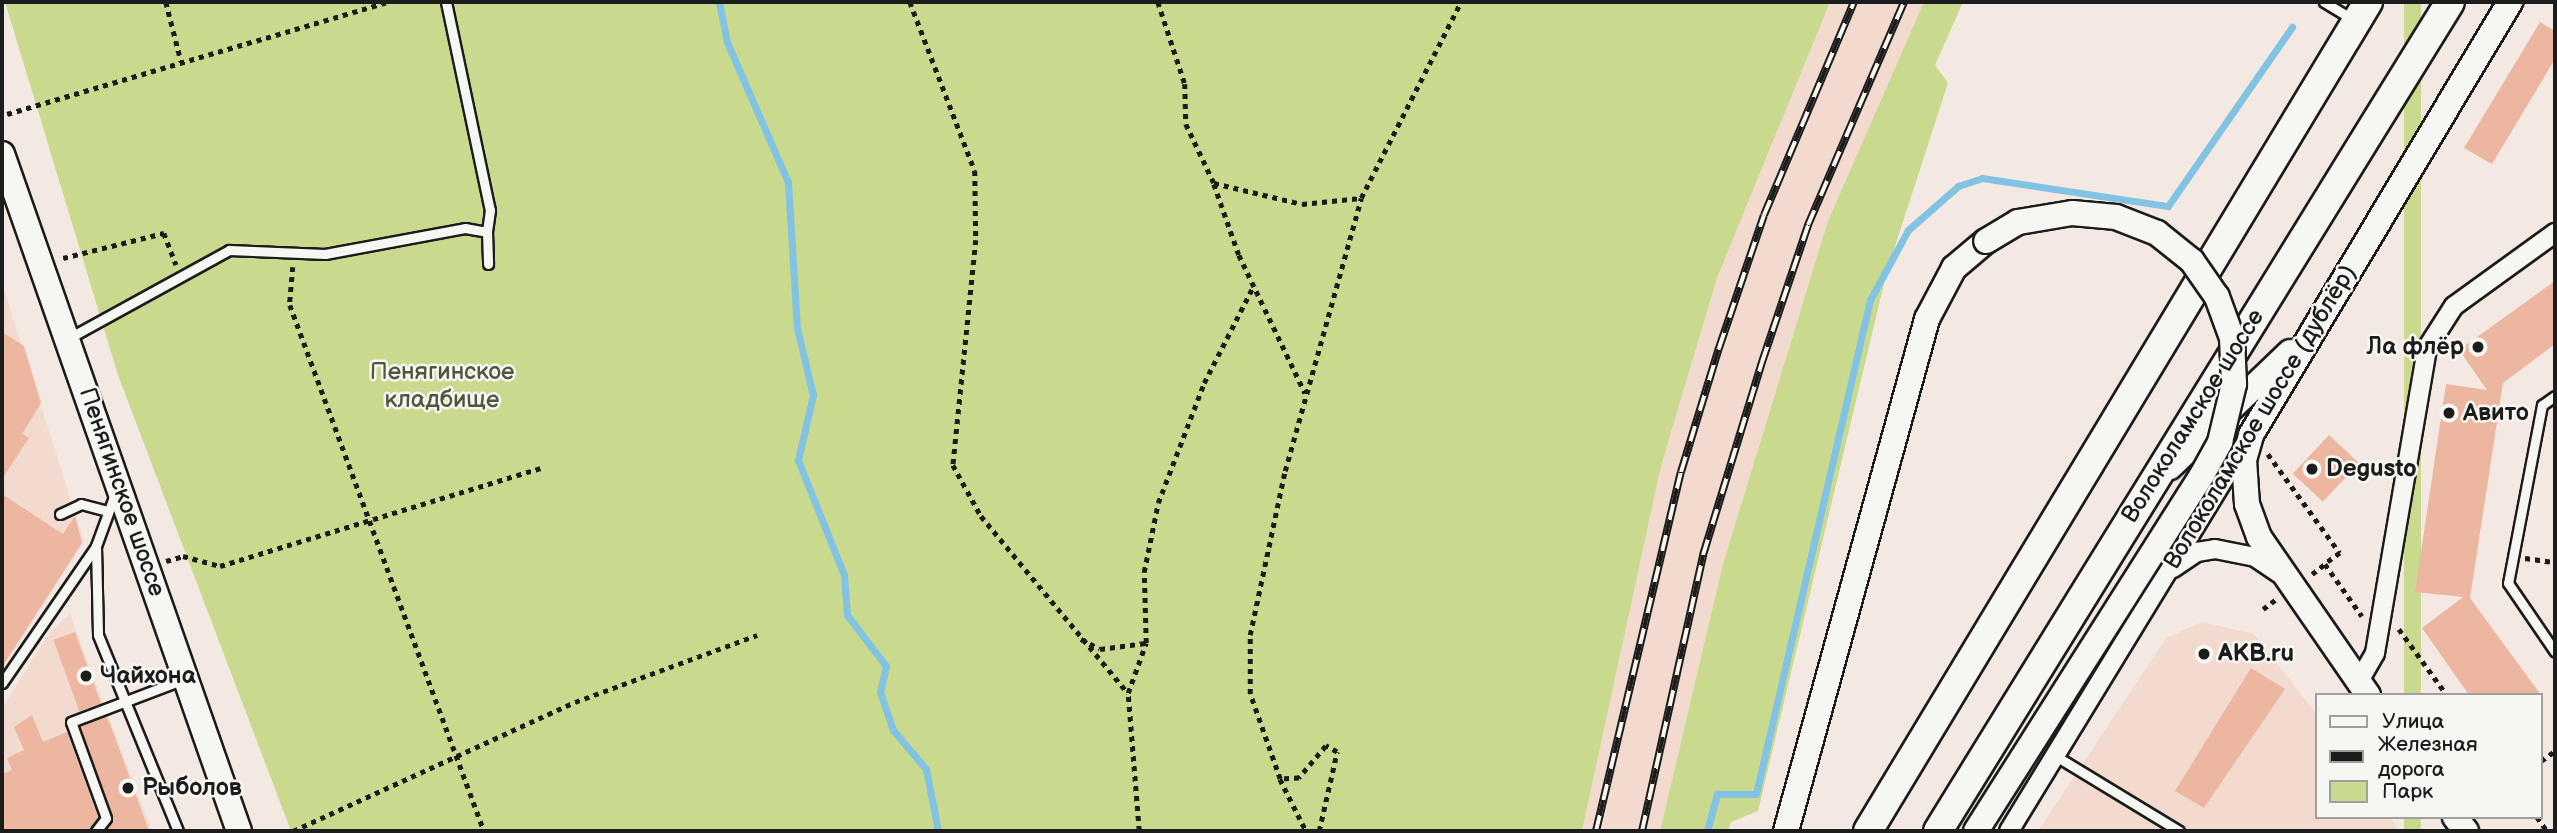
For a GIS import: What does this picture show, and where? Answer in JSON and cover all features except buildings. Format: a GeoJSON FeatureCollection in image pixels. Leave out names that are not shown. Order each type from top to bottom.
{"type":"FeatureCollection","features":[{"type":"Feature","properties":{"kind":"main road","name":"Волоколамское шоссе"},"geometry":{"type":"LineString","coordinates":[[1938,831],[2450,2]]}},
{"type":"Feature","properties":{"kind":"main road","name":"Волоколамское шоссе (дублёр)"},"geometry":{"type":"LineString","coordinates":[[2257,441],[2314,330],[2510,2]]}},
{"type":"Feature","properties":{"kind":"main road"},"geometry":{"type":"LineString","coordinates":[[1868,831],[2362,12]]}},
{"type":"Feature","properties":{"kind":"main road","name":"Пенягинское шоссе"},"geometry":{"type":"LineString","coordinates":[[2,154],[239,831]]}},
{"type":"Feature","properties":{"kind":"main road"},"geometry":{"type":"LineString","coordinates":[[1786,831],[1927,319],[1954,268],[1986,241],[2018,222],[2072,213],[2116,217],[2157,233],[2192,261],[2217,297],[2232,338],[2234,384],[2220,442],[2202,475],[1976,831]]}},
{"type":"Feature","properties":{"kind":"main road"},"geometry":{"type":"LineString","coordinates":[[2148,488],[2314,330]]}},
{"type":"Feature","properties":{"kind":"main road"},"geometry":{"type":"LineString","coordinates":[[2257,441],[2242,479],[2246,504],[2279,573],[2363,688]]}},
{"type":"Feature","properties":{"kind":"street"},"geometry":{"type":"LineString","coordinates":[[2363,688],[2375,653],[2427,348],[2454,306],[2555,233]]}},
{"type":"Feature","properties":{"kind":"street","name":"Волоколамское шоссе (дублёр)"},"geometry":{"type":"LineString","coordinates":[[2009,831],[2166,575],[2257,441]]}},
{"type":"Feature","properties":{"kind":"street"},"geometry":{"type":"LineString","coordinates":[[2166,575],[2191,555],[2215,550],[2255,557],[2279,573]]}},
{"type":"Feature","properties":{"kind":"lane"},"geometry":{"type":"LineString","coordinates":[[446,2],[490,210],[487,232],[488,264]]}},
{"type":"Feature","properties":{"kind":"lane"},"geometry":{"type":"LineString","coordinates":[[2324,2],[2362,12]]}},
{"type":"Feature","properties":{"kind":"lane"},"geometry":{"type":"LineString","coordinates":[[68,339],[229,250],[325,254],[465,228],[487,232]]}},
{"type":"Feature","properties":{"kind":"lane"},"geometry":{"type":"LineString","coordinates":[[2555,396],[2542,405],[2511,555],[2508,583],[2555,652]]}},
{"type":"Feature","properties":{"kind":"lane"},"geometry":{"type":"LineString","coordinates":[[120,486],[104,510],[96,546],[98,635],[178,831]]}},
{"type":"Feature","properties":{"kind":"lane"},"geometry":{"type":"LineString","coordinates":[[60,514],[81,504],[104,510]]}},
{"type":"Feature","properties":{"kind":"lane"},"geometry":{"type":"LineString","coordinates":[[2,683],[96,546]]}},
{"type":"Feature","properties":{"kind":"lane"},"geometry":{"type":"LineString","coordinates":[[96,831],[106,818],[71,722],[186,678]]}},
{"type":"Feature","properties":{"kind":"lane"},"geometry":{"type":"LineString","coordinates":[[2054,755],[2179,831]]}},
{"type":"Feature","properties":{"kind":"path"},"geometry":{"type":"LineString","coordinates":[[166,2],[181,61]]}},
{"type":"Feature","properties":{"kind":"path"},"geometry":{"type":"LineString","coordinates":[[7,114],[388,2]]}},
{"type":"Feature","properties":{"kind":"path"},"geometry":{"type":"LineString","coordinates":[[910,2],[975,171],[976,240],[953,465],[981,516],[1077,637],[1128,693]]}},
{"type":"Feature","properties":{"kind":"path"},"geometry":{"type":"LineString","coordinates":[[1158,2],[1185,84],[1186,124],[1214,183],[1254,285],[1305,393]]}},
{"type":"Feature","properties":{"kind":"path"},"geometry":{"type":"LineString","coordinates":[[1306,831],[1280,779],[1250,694],[1247,663],[1305,393],[1361,198],[1461,2]]}},
{"type":"Feature","properties":{"kind":"path"},"geometry":{"type":"LineString","coordinates":[[1214,183],[1302,204],[1361,198]]}},
{"type":"Feature","properties":{"kind":"path"},"geometry":{"type":"LineString","coordinates":[[65,258],[164,233],[181,277]]}},
{"type":"Feature","properties":{"kind":"path"},"geometry":{"type":"LineString","coordinates":[[294,253],[290,304],[484,831]]}},
{"type":"Feature","properties":{"kind":"path"},"geometry":{"type":"LineString","coordinates":[[1139,831],[1128,693],[1146,643],[1144,572],[1158,503],[1204,383],[1254,285]]}},
{"type":"Feature","properties":{"kind":"path"},"geometry":{"type":"LineString","coordinates":[[2257,441],[2340,553],[2305,579]]}},
{"type":"Feature","properties":{"kind":"path"},"geometry":{"type":"LineString","coordinates":[[162,562],[183,556],[220,566],[540,468]]}},
{"type":"Feature","properties":{"kind":"path"},"geometry":{"type":"LineString","coordinates":[[2511,555],[2555,562]]}},
{"type":"Feature","properties":{"kind":"path"},"geometry":{"type":"LineString","coordinates":[[2325,564],[2367,624]]}},
{"type":"Feature","properties":{"kind":"path"},"geometry":{"type":"LineString","coordinates":[[2263,609],[2275,600]]}},
{"type":"Feature","properties":{"kind":"path"},"geometry":{"type":"LineString","coordinates":[[2392,620],[2446,693]]}},
{"type":"Feature","properties":{"kind":"path"},"geometry":{"type":"LineString","coordinates":[[293,831],[575,702],[757,635]]}},
{"type":"Feature","properties":{"kind":"path"},"geometry":{"type":"LineString","coordinates":[[1077,637],[1100,649],[1146,643]]}},
{"type":"Feature","properties":{"kind":"path"},"geometry":{"type":"LineString","coordinates":[[1280,779],[1299,778],[1326,746],[1333,746],[1337,761],[1319,831]]}},
{"type":"Feature","properties":{"kind":"shaded area"},"geometry":{"type":"Polygon","coordinates":[[[1830,2],[1924,2],[1828,221],[1723,564],[1660,831],[1582,831],[1661,466],[1717,278],[1830,2]]]}},
{"type":"Feature","properties":{"kind":"shaded area"},"geometry":{"type":"Polygon","coordinates":[[[2,283],[84,541],[2,669],[2,283]]]}},
{"type":"Feature","properties":{"kind":"shaded area"},"geometry":{"type":"Polygon","coordinates":[[[70,613],[152,831],[2,831],[2,708],[49,634],[70,613]]]}},
{"type":"Feature","properties":{"kind":"shaded area"},"geometry":{"type":"Polygon","coordinates":[[[2202,622],[2254,634],[2316,714],[2316,819],[2391,819],[2400,831],[2038,831],[2166,638],[2202,622]]]}},
{"type":"Feature","properties":{"kind":"green space","name":"Пенягинское кладбище"},"geometry":{"type":"Polygon","coordinates":[[[5,2],[1830,2],[1717,278],[1661,466],[1582,831],[291,831],[118,375],[5,2]]]}},
{"type":"Feature","properties":{"kind":"green space"},"geometry":{"type":"Polygon","coordinates":[[[1924,2],[1963,2],[1935,65],[1948,83],[1887,271],[1758,811],[1731,822],[1728,831],[1660,831],[1723,564],[1828,221],[1924,2]]]}},
{"type":"Feature","properties":{"kind":"green space"},"geometry":{"type":"Polygon","coordinates":[[[2404,2],[2421,2],[2421,693],[2404,693],[2404,2]]]}},
{"type":"Feature","properties":{"kind":"green space"},"geometry":{"type":"Polygon","coordinates":[[[2404,819],[2421,819],[2421,831],[2404,831],[2404,819]]]}},
{"type":"Feature","properties":{"kind":"waterway"},"geometry":{"type":"LineString","coordinates":[[719,2],[727,42],[788,182],[797,328],[813,395],[798,460],[844,575],[847,615],[886,666],[880,692],[893,730],[926,769],[938,831]]}},
{"type":"Feature","properties":{"kind":"waterway"},"geometry":{"type":"LineString","coordinates":[[1707,831],[1717,794],[1756,794],[1870,300],[1908,230],[1958,186],[1982,178],[2168,206],[2292,27]]}},
{"type":"Feature","properties":{"kind":"railway"},"geometry":{"type":"LineString","coordinates":[[1596,831],[1681,472],[1719,348],[1764,215],[1854,2]]}},
{"type":"Feature","properties":{"kind":"railway"},"geometry":{"type":"LineString","coordinates":[[1642,831],[1703,555],[1762,362],[1808,225],[1904,2]]}},
{"type":"Feature","properties":{"kind":"place","name":"Ла флёр"},"geometry":{"type":"Point","coordinates":[2478,347]}},
{"type":"Feature","properties":{"kind":"place","name":"Авито"},"geometry":{"type":"Point","coordinates":[2449,413]}},
{"type":"Feature","properties":{"kind":"place","name":"Degusto"},"geometry":{"type":"Point","coordinates":[2312,469]}},
{"type":"Feature","properties":{"kind":"place","name":"AKB.ru"},"geometry":{"type":"Point","coordinates":[2204,654]}},
{"type":"Feature","properties":{"kind":"place","name":"Чайхона"},"geometry":{"type":"Point","coordinates":[86,676]}},
{"type":"Feature","properties":{"kind":"place","name":"Рыболов"},"geometry":{"type":"Point","coordinates":[128,788]}}]}
